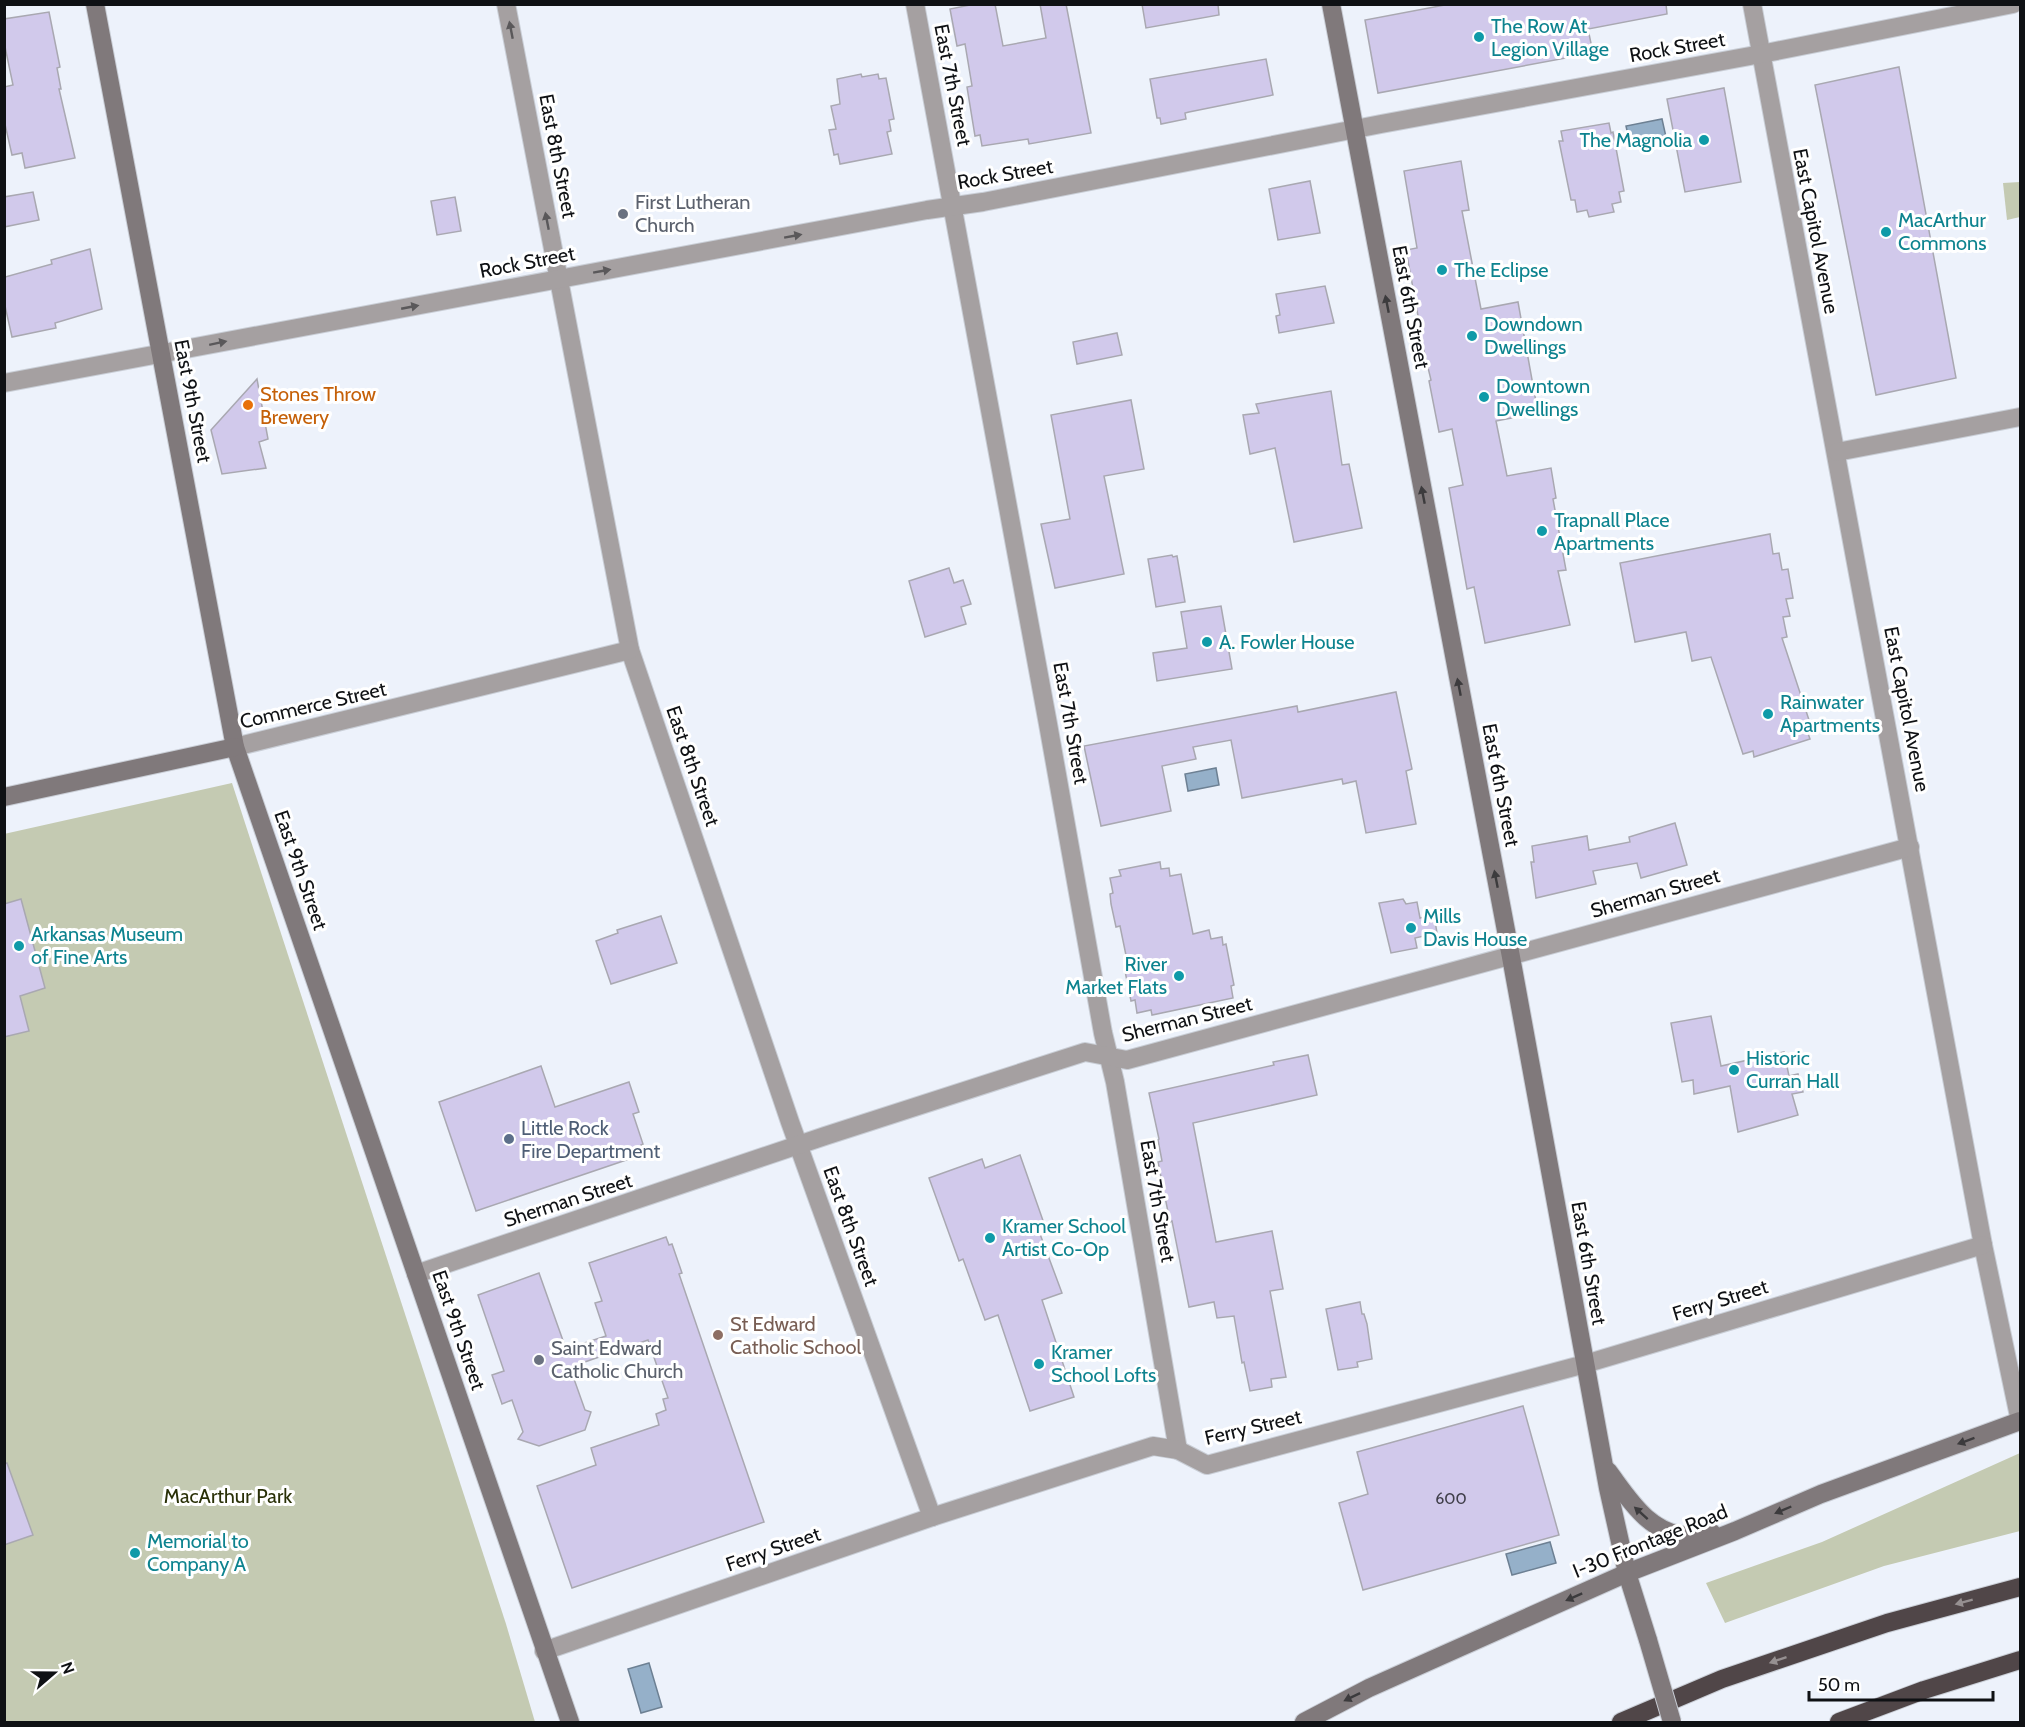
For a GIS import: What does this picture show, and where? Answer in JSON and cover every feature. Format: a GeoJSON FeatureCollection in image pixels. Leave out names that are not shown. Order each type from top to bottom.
{"type":"FeatureCollection","features":[{"type":"Feature","properties":{"kind":"highway"},"geometry":{"type":"LineString","coordinates":[[1621,1722],[1722,1679],[1887,1623],[2020,1587]]}},
{"type":"Feature","properties":{"kind":"highway"},"geometry":{"type":"LineString","coordinates":[[1839,1722],[1924,1690],[2020,1660]]}},
{"type":"Feature","properties":{"kind":"main road","name":"East 9th Street"},"geometry":{"type":"LineString","coordinates":[[95,4],[234,747],[570,1722]]}},
{"type":"Feature","properties":{"kind":"main road","name":"East 6th Street"},"geometry":{"type":"LineString","coordinates":[[1330,4],[1604,1467],[1627,1573],[1672,1722]]}},
{"type":"Feature","properties":{"kind":"main road","name":"Commerce Street"},"geometry":{"type":"LineString","coordinates":[[4,797],[234,747]]}},
{"type":"Feature","properties":{"kind":"main road","name":"I-30 Frontage Road"},"geometry":{"type":"LineString","coordinates":[[1304,1722],[1369,1688],[1627,1573],[1735,1531],[1821,1494],[2020,1421]]}},
{"type":"Feature","properties":{"kind":"main road"},"geometry":{"type":"LineString","coordinates":[[1604,1467],[1639,1513],[1663,1529],[1688,1536],[1735,1531]]}},
{"type":"Feature","properties":{"kind":"street","name":"East 8th Street"},"geometry":{"type":"LineString","coordinates":[[506,4],[630,651],[799,1146],[932,1517]]}},
{"type":"Feature","properties":{"kind":"street","name":"East 7th Street"},"geometry":{"type":"LineString","coordinates":[[915,4],[1108,1058],[1115,1082],[1178,1450]]}},
{"type":"Feature","properties":{"kind":"street","name":"East Capitol Avenue"},"geometry":{"type":"LineString","coordinates":[[1752,4],[1983,1245],[2020,1421]]}},
{"type":"Feature","properties":{"kind":"street","name":"Rock Street"},"geometry":{"type":"LineString","coordinates":[[4,383],[953,207],[2013,4]]}},
{"type":"Feature","properties":{"kind":"street"},"geometry":{"type":"LineString","coordinates":[[1837,452],[2020,417]]}},
{"type":"Feature","properties":{"kind":"street","name":"Commerce Street"},"geometry":{"type":"LineString","coordinates":[[234,747],[630,651]]}},
{"type":"Feature","properties":{"kind":"street","name":"Sherman Street"},"geometry":{"type":"LineString","coordinates":[[416,1274],[1085,1052],[1127,1060],[1910,847]]}},
{"type":"Feature","properties":{"kind":"street","name":"Ferry Street"},"geometry":{"type":"LineString","coordinates":[[544,1652],[932,1517],[1153,1446],[1178,1450],[1207,1465],[1585,1364],[1983,1245]]}},
{"type":"Feature","properties":{"kind":"green space"},"geometry":{"type":"Polygon","coordinates":[[[2020,182],[2020,217],[2007,220],[2003,183],[2020,182]]]}},
{"type":"Feature","properties":{"kind":"green space","name":"MacArthur Park"},"geometry":{"type":"Polygon","coordinates":[[[232,783],[506,1624],[535,1722],[5,1722],[4,834],[232,783]]]}},
{"type":"Feature","properties":{"kind":"green space"},"geometry":{"type":"Polygon","coordinates":[[[2020,1453],[2020,1531],[1884,1566],[1725,1623],[1706,1583],[1822,1542],[2020,1453]]]}},
{"type":"Feature","properties":{"kind":"water"},"geometry":{"type":"Polygon","coordinates":[[[1662,119],[1666,137],[1630,144],[1626,126],[1662,119]]]}},
{"type":"Feature","properties":{"kind":"water"},"geometry":{"type":"Polygon","coordinates":[[[1216,768],[1219,785],[1188,791],[1185,774],[1216,768]]]}},
{"type":"Feature","properties":{"kind":"water"},"geometry":{"type":"Polygon","coordinates":[[[1550,1542],[1556,1563],[1512,1575],[1506,1554],[1550,1542]]]}},
{"type":"Feature","properties":{"kind":"water"},"geometry":{"type":"Polygon","coordinates":[[[649,1663],[662,1707],[641,1713],[628,1669],[649,1663]]]}},
{"type":"Feature","properties":{"kind":"building"},"geometry":{"type":"Polygon","coordinates":[[[975,4],[995,4],[1003,46],[1046,38],[1040,4],[1066,4],[1091,133],[1029,144],[1028,139],[982,146],[980,135],[975,136],[967,87],[972,86],[965,44],[957,46],[950,9],[975,4]]]}},
{"type":"Feature","properties":{"kind":"building"},"geometry":{"type":"Polygon","coordinates":[[[1142,4],[1218,4],[1219,15],[1146,28],[1142,4]]]}},
{"type":"Feature","properties":{"kind":"building","name":"The Row At Legion Village"},"geometry":{"type":"Polygon","coordinates":[[[1450,4],[1666,4],[1667,14],[1588,29],[1593,53],[1378,93],[1365,20],[1450,4]]]}},
{"type":"Feature","properties":{"kind":"building"},"geometry":{"type":"Polygon","coordinates":[[[49,12],[60,67],[57,68],[61,89],[59,89],[75,158],[25,168],[22,153],[12,155],[4,120],[4,87],[13,85],[4,42],[4,19],[49,12]]]}},
{"type":"Feature","properties":{"kind":"building"},"geometry":{"type":"Polygon","coordinates":[[[1266,59],[1273,95],[1185,113],[1186,119],[1161,124],[1160,118],[1157,118],[1150,79],[1266,59]]]}},
{"type":"Feature","properties":{"kind":"building","name":"MacArthur Commons"},"geometry":{"type":"Polygon","coordinates":[[[1899,67],[1956,378],[1876,395],[1815,85],[1899,67]]]}},
{"type":"Feature","properties":{"kind":"building"},"geometry":{"type":"Polygon","coordinates":[[[861,74],[862,77],[878,74],[879,79],[886,78],[894,119],[889,120],[891,131],[887,132],[892,154],[840,164],[838,154],[834,155],[829,130],[836,129],[831,106],[840,104],[837,79],[861,74]]]}},
{"type":"Feature","properties":{"kind":"building","name":"The Magnolia"},"geometry":{"type":"Polygon","coordinates":[[[1724,88],[1741,182],[1685,192],[1667,99],[1724,88]]]}},
{"type":"Feature","properties":{"kind":"building"},"geometry":{"type":"Polygon","coordinates":[[[1609,123],[1611,133],[1613,132],[1624,191],[1619,192],[1621,202],[1612,204],[1614,212],[1589,217],[1587,210],[1577,212],[1575,200],[1571,200],[1559,141],[1563,141],[1561,131],[1609,123]]]}},
{"type":"Feature","properties":{"kind":"building"},"geometry":{"type":"Polygon","coordinates":[[[1461,161],[1469,210],[1462,211],[1481,309],[1518,302],[1538,413],[1496,421],[1507,476],[1551,468],[1556,498],[1553,499],[1566,570],[1558,571],[1570,625],[1485,643],[1474,587],[1467,589],[1449,488],[1463,485],[1452,429],[1439,432],[1429,381],[1431,380],[1417,322],[1419,321],[1406,250],[1417,248],[1404,171],[1461,161]]]}},
{"type":"Feature","properties":{"kind":"building"},"geometry":{"type":"Polygon","coordinates":[[[1310,181],[1320,233],[1278,240],[1269,189],[1310,181]]]}},
{"type":"Feature","properties":{"kind":"building"},"geometry":{"type":"Polygon","coordinates":[[[33,192],[39,220],[4,227],[4,197],[33,192]]]}},
{"type":"Feature","properties":{"kind":"building"},"geometry":{"type":"Polygon","coordinates":[[[455,197],[461,231],[437,235],[431,201],[455,197]]]}},
{"type":"Feature","properties":{"kind":"building"},"geometry":{"type":"Polygon","coordinates":[[[90,249],[102,309],[55,323],[56,328],[12,337],[5,306],[5,277],[52,264],[51,260],[90,249]]]}},
{"type":"Feature","properties":{"kind":"building"},"geometry":{"type":"Polygon","coordinates":[[[1325,286],[1334,323],[1279,333],[1276,316],[1280,315],[1276,294],[1325,286]]]}},
{"type":"Feature","properties":{"kind":"building"},"geometry":{"type":"Polygon","coordinates":[[[1117,333],[1122,355],[1077,364],[1073,342],[1117,333]]]}},
{"type":"Feature","properties":{"kind":"building","name":"Stones Throw Brewery"},"geometry":{"type":"Polygon","coordinates":[[[257,379],[268,439],[259,442],[266,468],[222,474],[211,430],[257,379]]]}},
{"type":"Feature","properties":{"kind":"building"},"geometry":{"type":"Polygon","coordinates":[[[1331,391],[1342,465],[1349,464],[1362,528],[1294,542],[1275,448],[1250,454],[1243,415],[1259,413],[1256,404],[1331,391]]]}},
{"type":"Feature","properties":{"kind":"building"},"geometry":{"type":"Polygon","coordinates":[[[1131,400],[1144,469],[1104,476],[1124,574],[1055,588],[1041,524],[1070,519],[1051,415],[1131,400]]]}},
{"type":"Feature","properties":{"kind":"building"},"geometry":{"type":"Polygon","coordinates":[[[1770,534],[1773,554],[1779,553],[1782,570],[1788,569],[1793,598],[1786,599],[1790,616],[1783,617],[1787,637],[1782,638],[1810,723],[1805,725],[1810,739],[1754,757],[1753,751],[1743,754],[1711,657],[1692,661],[1686,632],[1635,642],[1620,563],[1770,534]]]}},
{"type":"Feature","properties":{"kind":"building"},"geometry":{"type":"Polygon","coordinates":[[[1177,556],[1185,602],[1156,607],[1148,559],[1177,556]]]}},
{"type":"Feature","properties":{"kind":"building"},"geometry":{"type":"Polygon","coordinates":[[[949,568],[954,583],[963,580],[971,604],[961,607],[966,624],[925,637],[909,581],[949,568]]]}},
{"type":"Feature","properties":{"kind":"building","name":"A. Fowler House"},"geometry":{"type":"Polygon","coordinates":[[[1221,606],[1232,669],[1157,681],[1153,653],[1187,648],[1181,612],[1221,606]]]}},
{"type":"Feature","properties":{"kind":"building"},"geometry":{"type":"Polygon","coordinates":[[[1396,692],[1412,769],[1406,771],[1416,824],[1366,833],[1356,781],[1343,784],[1342,779],[1242,798],[1231,740],[1193,747],[1196,759],[1162,766],[1171,811],[1101,826],[1084,746],[1297,706],[1298,712],[1396,692]]]}},
{"type":"Feature","properties":{"kind":"building"},"geometry":{"type":"Polygon","coordinates":[[[1675,823],[1687,865],[1641,878],[1637,863],[1593,871],[1596,884],[1536,898],[1531,862],[1534,862],[1532,846],[1587,836],[1589,850],[1630,842],[1629,837],[1675,823]]]}},
{"type":"Feature","properties":{"kind":"building"},"geometry":{"type":"Polygon","coordinates":[[[1160,862],[1161,869],[1169,868],[1170,876],[1181,874],[1193,934],[1209,930],[1211,939],[1222,937],[1223,945],[1226,944],[1234,985],[1231,986],[1233,998],[1152,1015],[1151,1010],[1137,1013],[1135,1000],[1131,1001],[1124,966],[1128,965],[1120,926],[1116,927],[1111,904],[1110,894],[1113,893],[1110,878],[1121,876],[1119,870],[1160,862]]]}},
{"type":"Feature","properties":{"kind":"building","name":"Arkansas Museum of Fine Arts"},"geometry":{"type":"Polygon","coordinates":[[[21,899],[45,988],[20,996],[29,1031],[4,1037],[4,904],[21,899]]]}},
{"type":"Feature","properties":{"kind":"building","name":"Mills Davis House"},"geometry":{"type":"Polygon","coordinates":[[[1403,899],[1406,904],[1417,902],[1420,918],[1434,915],[1437,933],[1415,938],[1417,948],[1391,953],[1379,903],[1403,899]]]}},
{"type":"Feature","properties":{"kind":"building"},"geometry":{"type":"Polygon","coordinates":[[[661,916],[677,963],[611,984],[596,941],[618,933],[617,930],[661,916]]]}},
{"type":"Feature","properties":{"kind":"building","name":"Historic Curran Hall"},"geometry":{"type":"Polygon","coordinates":[[[1711,1016],[1721,1066],[1784,1052],[1789,1076],[1798,1074],[1803,1092],[1792,1094],[1798,1115],[1738,1132],[1730,1086],[1694,1094],[1693,1080],[1682,1082],[1671,1023],[1711,1016]]]}},
{"type":"Feature","properties":{"kind":"building"},"geometry":{"type":"Polygon","coordinates":[[[1308,1055],[1317,1095],[1193,1123],[1216,1242],[1272,1231],[1283,1289],[1270,1291],[1286,1377],[1271,1379],[1272,1387],[1250,1391],[1244,1362],[1242,1363],[1234,1316],[1217,1318],[1214,1302],[1189,1307],[1158,1162],[1162,1161],[1149,1093],[1274,1065],[1273,1062],[1308,1055]]]}},
{"type":"Feature","properties":{"kind":"building","name":"Little Rock Fire Department"},"geometry":{"type":"Polygon","coordinates":[[[541,1066],[555,1107],[629,1082],[639,1112],[633,1114],[644,1154],[476,1211],[439,1102],[541,1066]]]}},
{"type":"Feature","properties":{"kind":"building","name":"Kramer School Artist Co-Op"},"geometry":{"type":"Polygon","coordinates":[[[1020,1155],[1047,1232],[1040,1234],[1062,1293],[1042,1300],[1074,1397],[1030,1411],[998,1315],[985,1320],[963,1259],[959,1261],[929,1178],[982,1159],[985,1168],[1020,1155]]]}},
{"type":"Feature","properties":{"kind":"building"},"geometry":{"type":"Polygon","coordinates":[[[666,1237],[669,1245],[672,1244],[682,1273],[679,1274],[764,1522],[572,1588],[537,1486],[596,1465],[591,1448],[659,1425],[656,1414],[666,1410],[663,1399],[668,1398],[648,1340],[579,1364],[583,1376],[574,1379],[585,1410],[591,1412],[585,1430],[539,1446],[518,1439],[523,1432],[512,1400],[502,1404],[492,1375],[504,1371],[478,1295],[539,1273],[566,1349],[606,1336],[595,1303],[602,1301],[589,1263],[666,1237]]]}},
{"type":"Feature","properties":{"kind":"building"},"geometry":{"type":"Polygon","coordinates":[[[1360,1302],[1367,1324],[1372,1359],[1357,1362],[1358,1367],[1338,1370],[1326,1309],[1360,1302]]]}},
{"type":"Feature","properties":{"kind":"building"},"geometry":{"type":"Polygon","coordinates":[[[1523,1406],[1559,1535],[1363,1590],[1339,1503],[1368,1494],[1357,1452],[1523,1406]]]}},
{"type":"Feature","properties":{"kind":"building"},"geometry":{"type":"Polygon","coordinates":[[[7,1463],[33,1535],[4,1545],[4,1464],[7,1463]]]}},
{"type":"Feature","properties":{"kind":"place","name":"The Row At Legion Village"},"geometry":{"type":"Point","coordinates":[1479,37]}},
{"type":"Feature","properties":{"kind":"place","name":"The Magnolia"},"geometry":{"type":"Point","coordinates":[1704,140]}},
{"type":"Feature","properties":{"kind":"place","name":"First Lutheran Church"},"geometry":{"type":"Point","coordinates":[623,214]}},
{"type":"Feature","properties":{"kind":"place","name":"MacArthur Commons"},"geometry":{"type":"Point","coordinates":[1886,232]}},
{"type":"Feature","properties":{"kind":"place","name":"The Eclipse"},"geometry":{"type":"Point","coordinates":[1442,270]}},
{"type":"Feature","properties":{"kind":"place","name":"Downdown Dwellings"},"geometry":{"type":"Point","coordinates":[1472,336]}},
{"type":"Feature","properties":{"kind":"place","name":"Downtown Dwellings"},"geometry":{"type":"Point","coordinates":[1484,397]}},
{"type":"Feature","properties":{"kind":"place","name":"Stones Throw Brewery"},"geometry":{"type":"Point","coordinates":[248,405]}},
{"type":"Feature","properties":{"kind":"place","name":"Trapnall Place Apartments"},"geometry":{"type":"Point","coordinates":[1542,531]}},
{"type":"Feature","properties":{"kind":"place","name":"A. Fowler House"},"geometry":{"type":"Point","coordinates":[1207,642]}},
{"type":"Feature","properties":{"kind":"place","name":"Rainwater Apartments"},"geometry":{"type":"Point","coordinates":[1768,714]}},
{"type":"Feature","properties":{"kind":"place","name":"Mills Davis House"},"geometry":{"type":"Point","coordinates":[1411,928]}},
{"type":"Feature","properties":{"kind":"place","name":"Arkansas Museum of Fine Arts"},"geometry":{"type":"Point","coordinates":[19,946]}},
{"type":"Feature","properties":{"kind":"place","name":"River Market Flats"},"geometry":{"type":"Point","coordinates":[1179,976]}},
{"type":"Feature","properties":{"kind":"place","name":"Historic Curran Hall"},"geometry":{"type":"Point","coordinates":[1734,1070]}},
{"type":"Feature","properties":{"kind":"place","name":"Little Rock Fire Department"},"geometry":{"type":"Point","coordinates":[509,1139]}},
{"type":"Feature","properties":{"kind":"place","name":"Kramer School Artist Co-Op"},"geometry":{"type":"Point","coordinates":[990,1238]}},
{"type":"Feature","properties":{"kind":"place","name":"St Edward Catholic School"},"geometry":{"type":"Point","coordinates":[718,1335]}},
{"type":"Feature","properties":{"kind":"place","name":"Saint Edward Catholic Church"},"geometry":{"type":"Point","coordinates":[539,1360]}},
{"type":"Feature","properties":{"kind":"place","name":"Kramer School Lofts"},"geometry":{"type":"Point","coordinates":[1039,1364]}},
{"type":"Feature","properties":{"kind":"place","name":"Memorial to Company A"},"geometry":{"type":"Point","coordinates":[135,1553]}}]}
